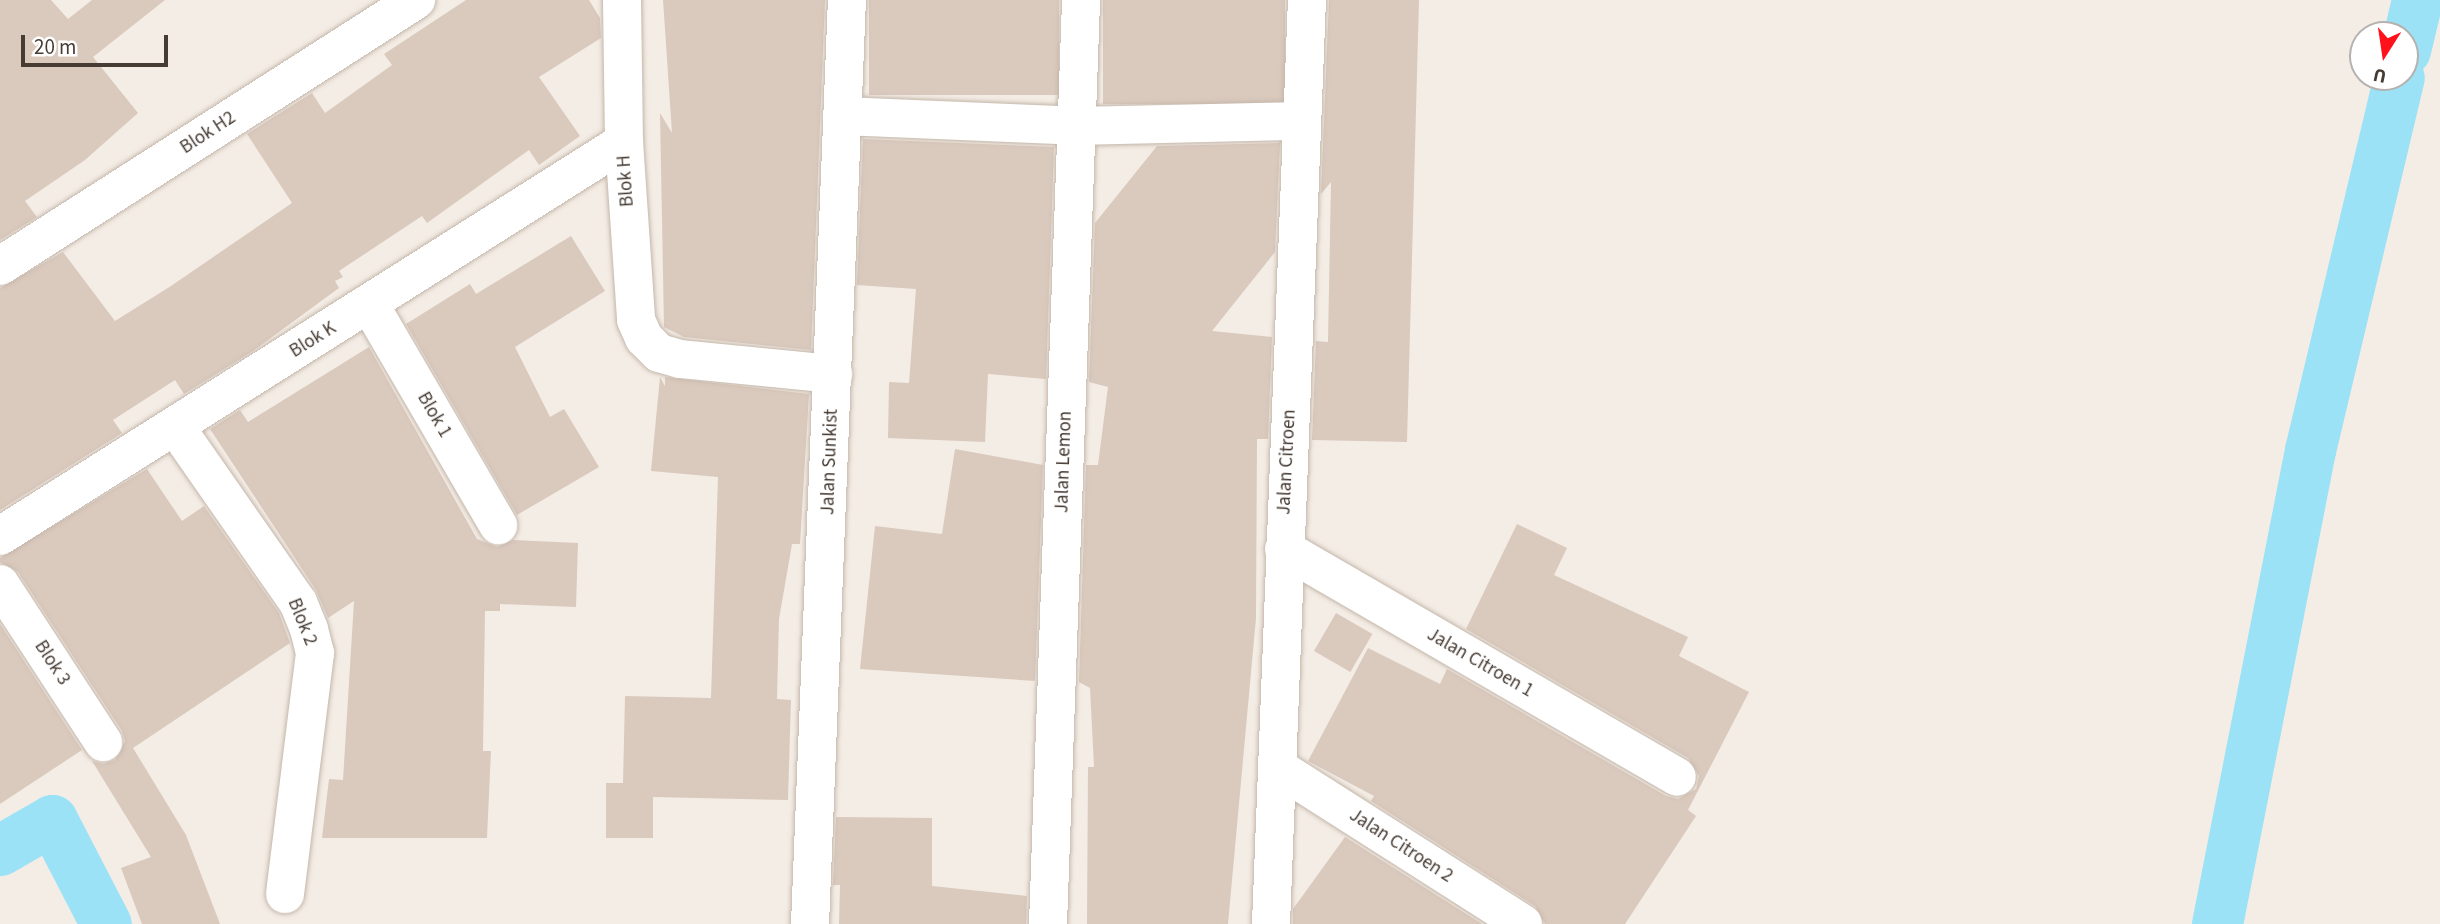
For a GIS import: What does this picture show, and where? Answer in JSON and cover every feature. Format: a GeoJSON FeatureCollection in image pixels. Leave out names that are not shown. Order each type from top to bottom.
{"type":"FeatureCollection","features":[{"type":"Feature","properties":{"kind":"street","name":"Blok H2"},"geometry":{"type":"LineString","coordinates":[[0,266],[416,0]]}},
{"type":"Feature","properties":{"kind":"street","name":"Blok H"},"geometry":{"type":"LineString","coordinates":[[622,0],[624,142],[636,320],[644,338],[659,353],[833,374]]}},
{"type":"Feature","properties":{"kind":"street","name":"Jalan Sunkist"},"geometry":{"type":"LineString","coordinates":[[810,924],[847,0]]}},
{"type":"Feature","properties":{"kind":"street","name":"Jalan Lemon"},"geometry":{"type":"LineString","coordinates":[[1048,924],[1081,0]]}},
{"type":"Feature","properties":{"kind":"street","name":"Jalan Citroen"},"geometry":{"type":"LineString","coordinates":[[1271,924],[1280,769],[1284,549],[1307,0]]}},
{"type":"Feature","properties":{"kind":"street"},"geometry":{"type":"LineString","coordinates":[[842,116],[1076,126],[1302,121]]}},
{"type":"Feature","properties":{"kind":"street","name":"Blok K"},"geometry":{"type":"LineString","coordinates":[[0,536],[370,305],[624,142]]}},
{"type":"Feature","properties":{"kind":"street","name":"Blok 1"},"geometry":{"type":"LineString","coordinates":[[370,305],[498,525]]}},
{"type":"Feature","properties":{"kind":"street","name":"Blok 2"},"geometry":{"type":"LineString","coordinates":[[175,426],[298,601],[315,653],[285,894]]}},
{"type":"Feature","properties":{"kind":"street","name":"Jalan Citroen 1"},"geometry":{"type":"LineString","coordinates":[[1284,549],[1677,777]]}},
{"type":"Feature","properties":{"kind":"street","name":"Blok 3"},"geometry":{"type":"LineString","coordinates":[[0,584],[103,742]]}},
{"type":"Feature","properties":{"kind":"street","name":"Jalan Citroen 2"},"geometry":{"type":"LineString","coordinates":[[1280,769],[1523,924]]}},
{"type":"Feature","properties":{"kind":"building"},"geometry":{"type":"Polygon","coordinates":[[[0,0],[51,0],[68,19],[92,0],[165,0],[93,57],[138,113],[85,160],[25,201],[37,217],[0,240],[0,0]]]}},
{"type":"Feature","properties":{"kind":"building"},"geometry":{"type":"Polygon","coordinates":[[[466,0],[589,0],[600,18],[601,38],[539,77],[580,136],[539,165],[529,150],[427,223],[422,216],[339,271],[343,277],[335,281],[339,288],[253,351],[184,394],[175,380],[113,420],[122,433],[0,510],[0,288],[63,252],[115,321],[292,203],[247,134],[312,93],[325,113],[392,65],[384,54],[466,0]]]}},
{"type":"Feature","properties":{"kind":"building"},"geometry":{"type":"Polygon","coordinates":[[[663,0],[825,0],[811,350],[684,337],[664,327],[660,113],[672,133],[663,0]]]}},
{"type":"Feature","properties":{"kind":"building"},"geometry":{"type":"Polygon","coordinates":[[[869,0],[1059,0],[1059,95],[869,95],[869,0]]]}},
{"type":"Feature","properties":{"kind":"building"},"geometry":{"type":"Polygon","coordinates":[[[1103,0],[1285,0],[1285,104],[1103,104],[1103,0]]]}},
{"type":"Feature","properties":{"kind":"building"},"geometry":{"type":"Polygon","coordinates":[[[1329,0],[1419,0],[1407,442],[1312,440],[1316,341],[1328,342],[1331,182],[1321,194],[1329,0]]]}},
{"type":"Feature","properties":{"kind":"building"},"geometry":{"type":"Polygon","coordinates":[[[863,139],[1054,147],[1046,379],[988,374],[985,442],[888,438],[889,382],[909,383],[916,289],[857,285],[863,139]]]}},
{"type":"Feature","properties":{"kind":"building"},"geometry":{"type":"Polygon","coordinates":[[[1280,143],[1275,252],[1212,331],[1272,337],[1268,439],[1257,439],[1256,618],[1228,924],[1087,924],[1088,767],[1094,767],[1090,688],[1079,682],[1086,465],[1098,465],[1108,387],[1089,382],[1095,223],[1157,146],[1280,143]]]}},
{"type":"Feature","properties":{"kind":"building"},"geometry":{"type":"Polygon","coordinates":[[[571,236],[605,291],[515,347],[550,417],[564,409],[599,467],[517,515],[406,324],[470,284],[476,294],[571,236]]]}},
{"type":"Feature","properties":{"kind":"building"},"geometry":{"type":"Polygon","coordinates":[[[369,347],[477,539],[497,547],[513,540],[578,543],[576,607],[500,604],[500,611],[485,611],[483,751],[491,751],[487,838],[322,838],[329,779],[343,780],[354,601],[328,618],[316,590],[210,429],[240,410],[248,422],[369,347]]]}},
{"type":"Feature","properties":{"kind":"building"},"geometry":{"type":"Polygon","coordinates":[[[660,377],[665,386],[665,377],[809,394],[800,544],[792,544],[779,619],[777,699],[791,700],[788,800],[653,797],[653,838],[606,838],[606,783],[623,783],[625,696],[711,698],[718,477],[651,471],[660,377]]]}},
{"type":"Feature","properties":{"kind":"building"},"geometry":{"type":"Polygon","coordinates":[[[955,449],[1043,465],[1035,681],[860,669],[875,526],[942,534],[955,449]]]}},
{"type":"Feature","properties":{"kind":"building"},"geometry":{"type":"Polygon","coordinates":[[[147,469],[182,521],[204,506],[279,613],[290,643],[133,748],[186,835],[220,924],[142,924],[121,868],[151,857],[92,761],[103,764],[115,760],[125,741],[122,731],[18,572],[0,562],[0,558],[147,469]]]}},
{"type":"Feature","properties":{"kind":"building"},"geometry":{"type":"Polygon","coordinates":[[[1517,524],[1567,548],[1554,575],[1688,637],[1679,656],[1749,692],[1688,810],[1696,816],[1625,924],[1545,924],[1535,906],[1371,801],[1374,796],[1308,761],[1368,648],[1440,684],[1447,669],[1666,796],[1678,799],[1696,789],[1699,776],[1688,758],[1466,629],[1517,524]]]}},
{"type":"Feature","properties":{"kind":"building"},"geometry":{"type":"Polygon","coordinates":[[[1336,613],[1372,634],[1350,672],[1314,651],[1336,613]]]}},
{"type":"Feature","properties":{"kind":"building"},"geometry":{"type":"Polygon","coordinates":[[[0,624],[82,750],[0,804],[0,624]]]}},
{"type":"Feature","properties":{"kind":"building"},"geometry":{"type":"Polygon","coordinates":[[[836,817],[932,818],[932,886],[1027,896],[1026,924],[839,924],[840,885],[833,885],[836,817]]]}},
{"type":"Feature","properties":{"kind":"building"},"geometry":{"type":"Polygon","coordinates":[[[1345,837],[1482,924],[1293,924],[1293,909],[1345,837]]]}},
{"type":"Feature","properties":{"kind":"waterway"},"geometry":{"type":"LineString","coordinates":[[2412,21],[2417,0]]}},
{"type":"Feature","properties":{"kind":"waterway"},"geometry":{"type":"LineString","coordinates":[[2217,924],[2310,450],[2396,91]]}},
{"type":"Feature","properties":{"kind":"waterway"},"geometry":{"type":"LineString","coordinates":[[0,850],[52,820],[106,924]]}}]}
